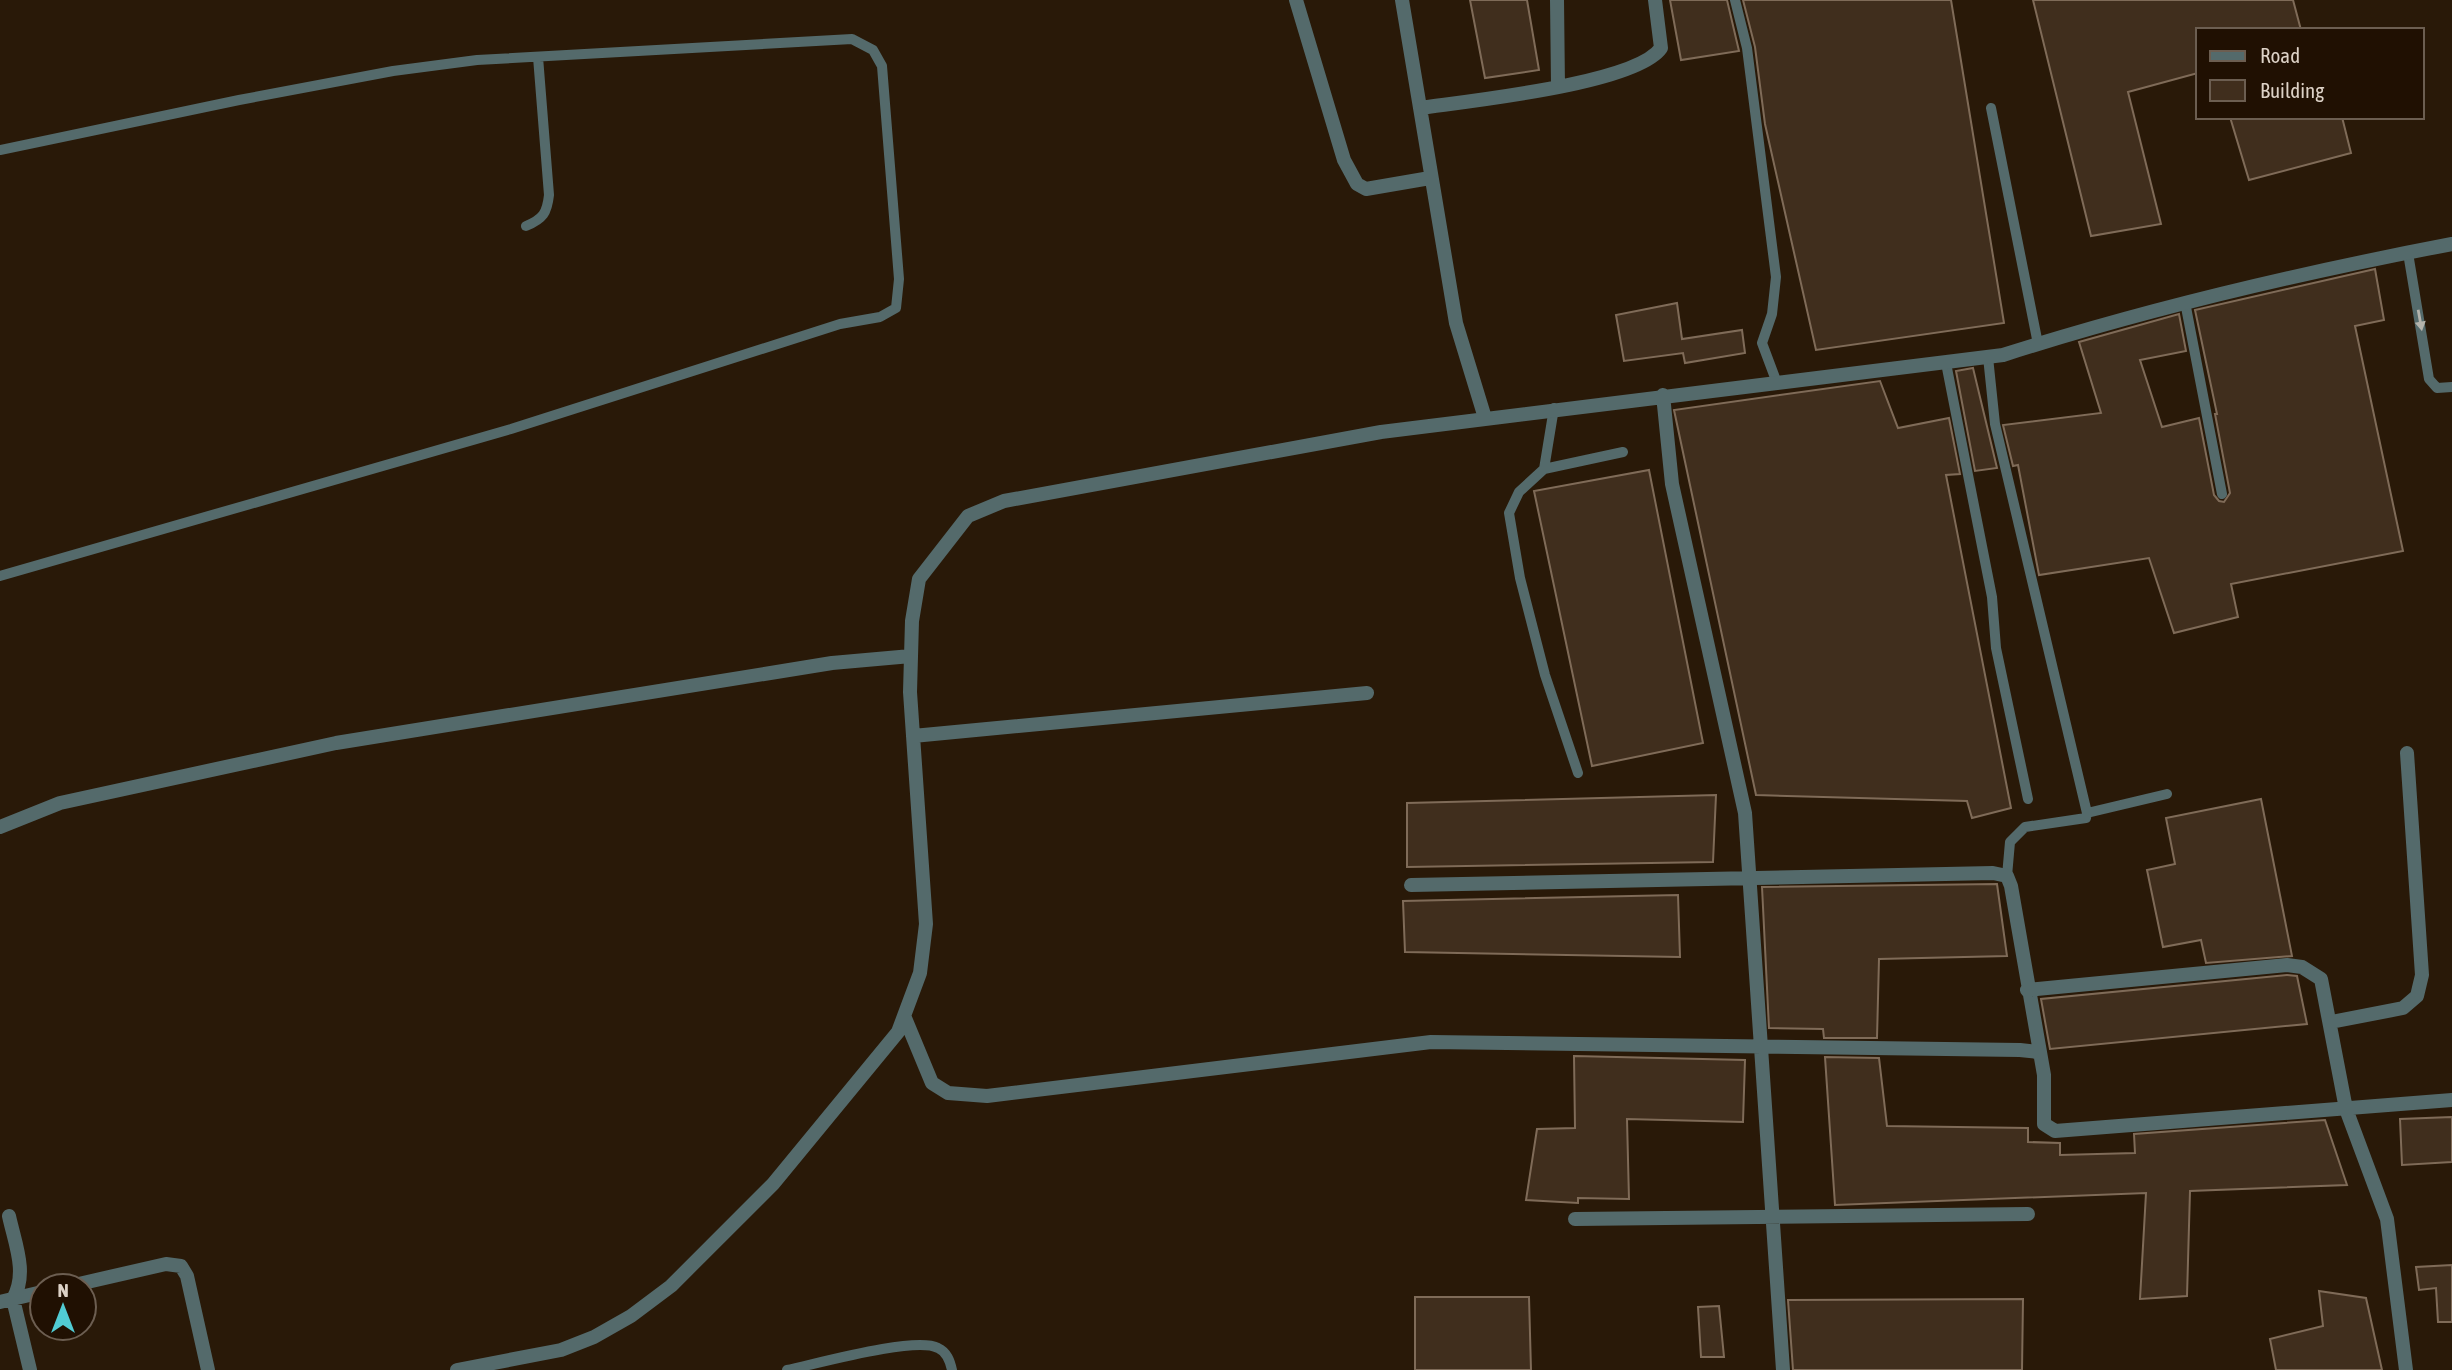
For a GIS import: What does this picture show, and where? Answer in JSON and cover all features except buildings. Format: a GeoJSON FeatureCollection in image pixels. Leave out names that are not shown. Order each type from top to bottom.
{"type":"FeatureCollection","features":[{"type":"Feature","properties":{"kind":"street"},"geometry":{"type":"LineString","coordinates":[[1296,0],[1344,160],[1357,184],[1366,189],[1430,178]]}},
{"type":"Feature","properties":{"kind":"street"},"geometry":{"type":"LineString","coordinates":[[1402,0],[1456,323],[1485,418]]}},
{"type":"Feature","properties":{"kind":"street"},"geometry":{"type":"LineString","coordinates":[[1557,0],[1558,86]]}},
{"type":"Feature","properties":{"kind":"street"},"geometry":{"type":"LineString","coordinates":[[1420,108],[1587,80],[1654,58],[1661,48],[1654,0]]}},
{"type":"Feature","properties":{"kind":"street"},"geometry":{"type":"LineString","coordinates":[[457,1370],[572,1346],[631,1317],[671,1286],[773,1184],[890,1042],[905,1018],[920,973],[926,924],[913,736],[912,621],[919,579],[968,516],[1004,500],[1313,443],[1554,408],[1988,357],[2185,302],[2452,244]]}},
{"type":"Feature","properties":{"kind":"street"},"geometry":{"type":"LineString","coordinates":[[1663,396],[1672,484],[1739,776],[1750,877],[1783,1370]]}},
{"type":"Feature","properties":{"kind":"street"},"geometry":{"type":"LineString","coordinates":[[0,827],[60,803],[336,743],[832,663],[911,656]]}},
{"type":"Feature","properties":{"kind":"street"},"geometry":{"type":"LineString","coordinates":[[913,736],[1367,693]]}},
{"type":"Feature","properties":{"kind":"street"},"geometry":{"type":"LineString","coordinates":[[2331,1023],[2403,1008],[2417,996],[2422,975],[2407,753]]}},
{"type":"Feature","properties":{"kind":"street"},"geometry":{"type":"LineString","coordinates":[[1411,885],[1993,873],[2007,876],[2044,1075],[2044,1124],[2055,1131],[2452,1100]]}},
{"type":"Feature","properties":{"kind":"street"},"geometry":{"type":"LineString","coordinates":[[2027,990],[2287,965],[2302,967],[2321,979],[2346,1109],[2387,1219],[2406,1370]]}},
{"type":"Feature","properties":{"kind":"street"},"geometry":{"type":"LineString","coordinates":[[905,1018],[932,1083],[948,1093],[987,1096],[1431,1042],[2038,1052]]}},
{"type":"Feature","properties":{"kind":"street"},"geometry":{"type":"LineString","coordinates":[[1575,1219],[2028,1214]]}},
{"type":"Feature","properties":{"kind":"street"},"geometry":{"type":"LineString","coordinates":[[7,1301],[20,1286],[21,1274],[9,1216]]}},
{"type":"Feature","properties":{"kind":"street"},"geometry":{"type":"LineString","coordinates":[[98,1280],[166,1264],[181,1266],[187,1276],[208,1370]]}},
{"type":"Feature","properties":{"kind":"street"},"geometry":{"type":"LineString","coordinates":[[7,1301],[28,1296]]}},
{"type":"Feature","properties":{"kind":"street"},"geometry":{"type":"LineString","coordinates":[[7,1301],[30,1370]]}},
{"type":"Feature","properties":{"kind":"lane"},"geometry":{"type":"LineString","coordinates":[[1735,0],[1747,48],[1776,277],[1772,314],[1762,343],[1777,383]]}},
{"type":"Feature","properties":{"kind":"lane"},"geometry":{"type":"LineString","coordinates":[[0,150],[393,71],[477,60],[840,38],[864,43],[873,50],[882,66],[899,279],[896,308],[880,317],[840,324],[511,429],[0,576]]}},
{"type":"Feature","properties":{"kind":"lane"},"geometry":{"type":"LineString","coordinates":[[526,226],[540,220],[548,210],[538,57]]}},
{"type":"Feature","properties":{"kind":"lane"},"geometry":{"type":"LineString","coordinates":[[1990,108],[2038,344]]}},
{"type":"Feature","properties":{"kind":"lane"},"geometry":{"type":"LineString","coordinates":[[2408,253],[2429,379],[2437,388],[2452,387]]}},
{"type":"Feature","properties":{"kind":"lane"},"geometry":{"type":"LineString","coordinates":[[2185,302],[2222,494]]}},
{"type":"Feature","properties":{"kind":"lane"},"geometry":{"type":"LineString","coordinates":[[1988,357],[1995,424],[2087,813],[2085,818],[2025,827],[2010,842],[2007,876]]}},
{"type":"Feature","properties":{"kind":"lane"},"geometry":{"type":"LineString","coordinates":[[1946,363],[1992,597],[1996,648],[2028,799]]}},
{"type":"Feature","properties":{"kind":"lane"},"geometry":{"type":"LineString","coordinates":[[1544,469],[1554,408]]}},
{"type":"Feature","properties":{"kind":"lane"},"geometry":{"type":"LineString","coordinates":[[1578,773],[1545,675],[1520,578],[1508,513],[1519,492],[1544,469],[1623,452]]}},
{"type":"Feature","properties":{"kind":"lane"},"geometry":{"type":"LineString","coordinates":[[2087,813],[2166,794]]}},
{"type":"Feature","properties":{"kind":"lane"},"geometry":{"type":"LineString","coordinates":[[787,1370],[909,1344],[937,1347],[949,1358],[952,1370]]}}]}
